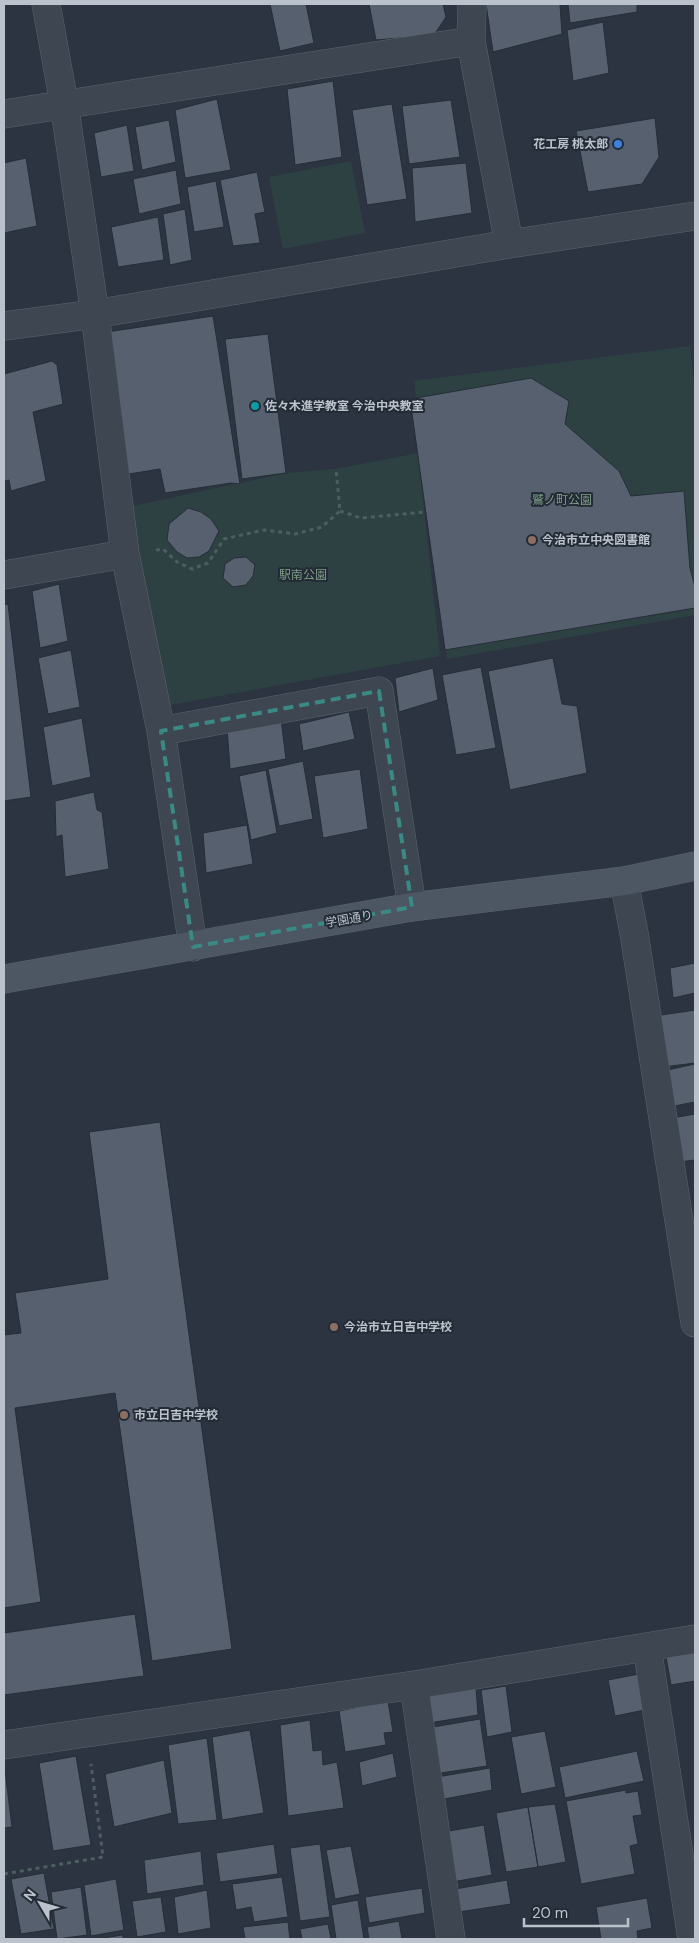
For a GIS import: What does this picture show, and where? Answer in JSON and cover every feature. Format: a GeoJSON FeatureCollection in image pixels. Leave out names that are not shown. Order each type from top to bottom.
{"type":"FeatureCollection","features":[{"type":"Feature","properties":{"kind":"street"},"geometry":{"type":"LineString","coordinates":[[46,4],[64,104],[126,554],[161,731],[193,947]]}},
{"type":"Feature","properties":{"kind":"street"},"geometry":{"type":"LineString","coordinates":[[472,4],[471,41],[509,244]]}},
{"type":"Feature","properties":{"kind":"street"},"geometry":{"type":"LineString","coordinates":[[4,114],[471,41]]}},
{"type":"Feature","properties":{"kind":"street"},"geometry":{"type":"LineString","coordinates":[[4,326],[94,314],[509,244],[695,216]]}},
{"type":"Feature","properties":{"kind":"street"},"geometry":{"type":"LineString","coordinates":[[4,575],[126,554]]}},
{"type":"Feature","properties":{"kind":"street"},"geometry":{"type":"LineString","coordinates":[[161,731],[379,691],[412,908]]}},
{"type":"Feature","properties":{"kind":"street","name":"学園通り"},"geometry":{"type":"LineString","coordinates":[[4,979],[412,908],[624,881],[695,866]]}},
{"type":"Feature","properties":{"kind":"street"},"geometry":{"type":"LineString","coordinates":[[624,881],[634,933],[695,1323]]}},
{"type":"Feature","properties":{"kind":"street"},"geometry":{"type":"LineString","coordinates":[[4,1745],[414,1685],[695,1639]]}},
{"type":"Feature","properties":{"kind":"street"},"geometry":{"type":"LineString","coordinates":[[647,1647],[692,1939]]}},
{"type":"Feature","properties":{"kind":"street"},"geometry":{"type":"LineString","coordinates":[[414,1685],[450,1939]]}},
{"type":"Feature","properties":{"kind":"path"},"geometry":{"type":"LineString","coordinates":[[336,469],[340,511]]}},
{"type":"Feature","properties":{"kind":"path"},"geometry":{"type":"LineString","coordinates":[[126,554],[163,549],[177,562],[192,569],[208,563],[224,539],[264,530],[295,534],[322,527],[340,511]]}},
{"type":"Feature","properties":{"kind":"path"},"geometry":{"type":"LineString","coordinates":[[340,511],[361,518],[424,512]]}},
{"type":"Feature","properties":{"kind":"path"},"geometry":{"type":"LineString","coordinates":[[4,1874],[103,1857],[87,1733]]}},
{"type":"Feature","properties":{"kind":"highlighted area"},"geometry":{"type":"Polygon","coordinates":[[[379,691],[412,907],[193,947],[161,731],[379,691]]]}},
{"type":"Feature","properties":{"kind":"green space"},"geometry":{"type":"Polygon","coordinates":[[[351,161],[365,233],[283,249],[269,177],[351,161]]]}},
{"type":"Feature","properties":{"kind":"green space","name":"鷲ノ町公園"},"geometry":{"type":"Polygon","coordinates":[[[690,346],[695,393],[695,615],[447,659],[414,381],[690,346]]]}},
{"type":"Feature","properties":{"kind":"green space","name":"駅南公園"},"geometry":{"type":"Polygon","coordinates":[[[418,453],[440,656],[165,706],[128,507],[286,473],[336,469],[418,453]]]}},
{"type":"Feature","properties":{"kind":"building"},"geometry":{"type":"Polygon","coordinates":[[[270,4],[306,4],[314,43],[280,51],[270,4]]]}},
{"type":"Feature","properties":{"kind":"building"},"geometry":{"type":"Polygon","coordinates":[[[369,4],[443,4],[446,17],[434,35],[376,40],[369,4]]]}},
{"type":"Feature","properties":{"kind":"building"},"geometry":{"type":"Polygon","coordinates":[[[486,4],[560,4],[562,34],[493,52],[486,4]]]}},
{"type":"Feature","properties":{"kind":"building"},"geometry":{"type":"Polygon","coordinates":[[[568,4],[637,4],[637,12],[570,23],[568,4]]]}},
{"type":"Feature","properties":{"kind":"building"},"geometry":{"type":"Polygon","coordinates":[[[603,22],[609,73],[573,81],[567,30],[603,22]]]}},
{"type":"Feature","properties":{"kind":"building"},"geometry":{"type":"Polygon","coordinates":[[[333,81],[342,157],[295,165],[287,89],[333,81]]]}},
{"type":"Feature","properties":{"kind":"building"},"geometry":{"type":"Polygon","coordinates":[[[217,99],[231,170],[185,178],[175,110],[217,99]]]}},
{"type":"Feature","properties":{"kind":"building"},"geometry":{"type":"Polygon","coordinates":[[[451,100],[460,157],[409,164],[402,106],[451,100]]]}},
{"type":"Feature","properties":{"kind":"building"},"geometry":{"type":"Polygon","coordinates":[[[392,104],[407,199],[367,205],[352,110],[392,104]]]}},
{"type":"Feature","properties":{"kind":"building","name":"花工房 桃太郎"},"geometry":{"type":"Polygon","coordinates":[[[655,118],[659,157],[642,184],[588,192],[576,131],[655,118]]]}},
{"type":"Feature","properties":{"kind":"building"},"geometry":{"type":"Polygon","coordinates":[[[169,120],[176,162],[142,170],[135,127],[169,120]]]}},
{"type":"Feature","properties":{"kind":"building"},"geometry":{"type":"Polygon","coordinates":[[[127,125],[134,171],[101,177],[94,133],[127,125]]]}},
{"type":"Feature","properties":{"kind":"building"},"geometry":{"type":"Polygon","coordinates":[[[26,158],[37,226],[4,233],[4,163],[26,158]]]}},
{"type":"Feature","properties":{"kind":"building"},"geometry":{"type":"Polygon","coordinates":[[[466,163],[472,213],[415,222],[412,168],[466,163]]]}},
{"type":"Feature","properties":{"kind":"building"},"geometry":{"type":"Polygon","coordinates":[[[176,170],[181,204],[139,214],[133,179],[176,170]]]}},
{"type":"Feature","properties":{"kind":"building"},"geometry":{"type":"Polygon","coordinates":[[[257,172],[265,212],[255,214],[260,243],[233,246],[220,180],[257,172]]]}},
{"type":"Feature","properties":{"kind":"building"},"geometry":{"type":"Polygon","coordinates":[[[216,181],[224,227],[194,232],[187,187],[216,181]]]}},
{"type":"Feature","properties":{"kind":"building"},"geometry":{"type":"Polygon","coordinates":[[[185,209],[192,260],[170,265],[163,214],[185,209]]]}},
{"type":"Feature","properties":{"kind":"building"},"geometry":{"type":"Polygon","coordinates":[[[158,217],[164,260],[118,267],[111,227],[158,217]]]}},
{"type":"Feature","properties":{"kind":"building"},"geometry":{"type":"Polygon","coordinates":[[[213,316],[240,484],[231,483],[165,493],[160,469],[129,474],[107,332],[213,316]]]}},
{"type":"Feature","properties":{"kind":"building","name":"佐々木進学教室 今治中央教室"},"geometry":{"type":"Polygon","coordinates":[[[268,334],[286,473],[242,479],[225,339],[268,334]]]}},
{"type":"Feature","properties":{"kind":"building"},"geometry":{"type":"Polygon","coordinates":[[[52,361],[57,365],[63,404],[33,412],[46,481],[11,491],[9,480],[4,481],[4,374],[52,361]]]}},
{"type":"Feature","properties":{"kind":"building","name":"鷲ノ町公園"},"geometry":{"type":"Polygon","coordinates":[[[531,378],[569,401],[565,424],[619,471],[631,496],[684,491],[690,568],[695,587],[695,608],[445,650],[410,399],[531,378]]]}},
{"type":"Feature","properties":{"kind":"building"},"geometry":{"type":"Polygon","coordinates":[[[188,508],[201,512],[211,519],[219,531],[209,551],[199,557],[187,558],[177,552],[167,540],[169,524],[188,508]]]}},
{"type":"Feature","properties":{"kind":"building"},"geometry":{"type":"Polygon","coordinates":[[[246,557],[255,565],[253,576],[246,585],[233,587],[223,578],[225,564],[234,558],[246,557]]]}},
{"type":"Feature","properties":{"kind":"building"},"geometry":{"type":"Polygon","coordinates":[[[59,584],[68,641],[40,648],[32,591],[59,584]]]}},
{"type":"Feature","properties":{"kind":"building"},"geometry":{"type":"Polygon","coordinates":[[[8,604],[31,797],[4,801],[4,605],[8,604]]]}},
{"type":"Feature","properties":{"kind":"building"},"geometry":{"type":"Polygon","coordinates":[[[71,650],[80,707],[48,714],[38,658],[71,650]]]}},
{"type":"Feature","properties":{"kind":"building"},"geometry":{"type":"Polygon","coordinates":[[[553,658],[562,704],[577,706],[587,773],[510,790],[488,671],[553,658]]]}},
{"type":"Feature","properties":{"kind":"building"},"geometry":{"type":"Polygon","coordinates":[[[481,667],[496,748],[456,755],[442,675],[481,667]]]}},
{"type":"Feature","properties":{"kind":"building"},"geometry":{"type":"Polygon","coordinates":[[[433,668],[438,700],[399,712],[395,678],[433,668]]]}},
{"type":"Feature","properties":{"kind":"building"},"geometry":{"type":"Polygon","coordinates":[[[349,712],[355,739],[303,751],[299,724],[349,712]]]}},
{"type":"Feature","properties":{"kind":"building"},"geometry":{"type":"Polygon","coordinates":[[[82,718],[91,777],[52,786],[43,727],[82,718]]]}},
{"type":"Feature","properties":{"kind":"building"},"geometry":{"type":"Polygon","coordinates":[[[281,719],[286,759],[230,769],[227,727],[281,719]]]}},
{"type":"Feature","properties":{"kind":"building"},"geometry":{"type":"Polygon","coordinates":[[[303,761],[313,819],[279,826],[268,769],[303,761]]]}},
{"type":"Feature","properties":{"kind":"building"},"geometry":{"type":"Polygon","coordinates":[[[360,769],[368,829],[323,838],[314,776],[360,769]]]}},
{"type":"Feature","properties":{"kind":"building"},"geometry":{"type":"Polygon","coordinates":[[[266,770],[277,833],[251,840],[239,776],[266,770]]]}},
{"type":"Feature","properties":{"kind":"building"},"geometry":{"type":"Polygon","coordinates":[[[94,792],[97,810],[102,812],[109,869],[65,877],[62,835],[56,837],[55,801],[94,792]]]}},
{"type":"Feature","properties":{"kind":"building"},"geometry":{"type":"Polygon","coordinates":[[[247,825],[253,864],[206,873],[203,833],[247,825]]]}},
{"type":"Feature","properties":{"kind":"building"},"geometry":{"type":"Polygon","coordinates":[[[695,963],[695,993],[673,998],[670,968],[695,963]]]}},
{"type":"Feature","properties":{"kind":"building"},"geometry":{"type":"Polygon","coordinates":[[[695,1010],[695,1063],[663,1067],[655,1016],[695,1010]]]}},
{"type":"Feature","properties":{"kind":"building"},"geometry":{"type":"Polygon","coordinates":[[[695,1064],[695,1102],[669,1107],[663,1071],[695,1064]]]}},
{"type":"Feature","properties":{"kind":"building"},"geometry":{"type":"Polygon","coordinates":[[[695,1114],[695,1160],[679,1162],[672,1118],[695,1114]]]}},
{"type":"Feature","properties":{"kind":"building"},"geometry":{"type":"Polygon","coordinates":[[[160,1122],[232,1649],[152,1661],[115,1393],[15,1408],[41,1602],[4,1608],[4,1335],[21,1333],[15,1293],[108,1279],[89,1132],[160,1122]]]}},
{"type":"Feature","properties":{"kind":"building"},"geometry":{"type":"Polygon","coordinates":[[[135,1614],[144,1676],[4,1695],[4,1633],[135,1614]]]}},
{"type":"Feature","properties":{"kind":"building"},"geometry":{"type":"Polygon","coordinates":[[[695,1653],[695,1681],[671,1685],[666,1657],[695,1653]]]}},
{"type":"Feature","properties":{"kind":"building"},"geometry":{"type":"Polygon","coordinates":[[[644,1673],[650,1709],[615,1716],[608,1680],[644,1673]]]}},
{"type":"Feature","properties":{"kind":"building"},"geometry":{"type":"Polygon","coordinates":[[[506,1686],[512,1732],[487,1737],[481,1690],[506,1686]]]}},
{"type":"Feature","properties":{"kind":"building"},"geometry":{"type":"Polygon","coordinates":[[[476,1688],[478,1715],[429,1723],[426,1695],[476,1688]]]}},
{"type":"Feature","properties":{"kind":"building"},"geometry":{"type":"Polygon","coordinates":[[[388,1701],[393,1732],[384,1733],[386,1745],[345,1752],[339,1711],[388,1701]]]}},
{"type":"Feature","properties":{"kind":"building"},"geometry":{"type":"Polygon","coordinates":[[[480,1719],[487,1766],[434,1774],[427,1728],[480,1719]]]}},
{"type":"Feature","properties":{"kind":"building"},"geometry":{"type":"Polygon","coordinates":[[[310,1720],[313,1751],[322,1750],[323,1765],[337,1762],[344,1808],[288,1816],[280,1725],[310,1720]]]}},
{"type":"Feature","properties":{"kind":"building"},"geometry":{"type":"Polygon","coordinates":[[[250,1730],[264,1813],[222,1820],[212,1737],[250,1730]]]}},
{"type":"Feature","properties":{"kind":"building"},"geometry":{"type":"Polygon","coordinates":[[[545,1731],[556,1787],[521,1794],[511,1737],[545,1731]]]}},
{"type":"Feature","properties":{"kind":"building"},"geometry":{"type":"Polygon","coordinates":[[[207,1738],[217,1820],[178,1824],[168,1745],[207,1738]]]}},
{"type":"Feature","properties":{"kind":"building"},"geometry":{"type":"Polygon","coordinates":[[[637,1751],[644,1781],[565,1798],[559,1767],[637,1751]]]}},
{"type":"Feature","properties":{"kind":"building"},"geometry":{"type":"Polygon","coordinates":[[[393,1753],[397,1777],[362,1786],[359,1762],[393,1753]]]}},
{"type":"Feature","properties":{"kind":"building"},"geometry":{"type":"Polygon","coordinates":[[[76,1756],[91,1845],[53,1851],[39,1763],[76,1756]]]}},
{"type":"Feature","properties":{"kind":"building"},"geometry":{"type":"Polygon","coordinates":[[[164,1760],[172,1813],[114,1827],[105,1774],[164,1760]]]}},
{"type":"Feature","properties":{"kind":"building"},"geometry":{"type":"Polygon","coordinates":[[[4,1762],[12,1827],[4,1828],[4,1762]]]}},
{"type":"Feature","properties":{"kind":"building"},"geometry":{"type":"Polygon","coordinates":[[[490,1768],[492,1790],[439,1800],[437,1777],[490,1768]]]}},
{"type":"Feature","properties":{"kind":"building"},"geometry":{"type":"Polygon","coordinates":[[[626,1790],[626,1793],[638,1791],[642,1815],[633,1816],[638,1844],[630,1846],[635,1874],[581,1884],[566,1801],[626,1790]]]}},
{"type":"Feature","properties":{"kind":"building"},"geometry":{"type":"Polygon","coordinates":[[[555,1804],[566,1862],[538,1867],[528,1807],[555,1804]]]}},
{"type":"Feature","properties":{"kind":"building"},"geometry":{"type":"Polygon","coordinates":[[[528,1807],[538,1867],[506,1872],[496,1813],[528,1807]]]}},
{"type":"Feature","properties":{"kind":"building"},"geometry":{"type":"Polygon","coordinates":[[[484,1825],[492,1875],[452,1882],[443,1832],[484,1825]]]}},
{"type":"Feature","properties":{"kind":"building"},"geometry":{"type":"Polygon","coordinates":[[[274,1844],[278,1874],[220,1882],[216,1853],[274,1844]]]}},
{"type":"Feature","properties":{"kind":"building"},"geometry":{"type":"Polygon","coordinates":[[[320,1844],[330,1917],[300,1921],[290,1848],[320,1844]]]}},
{"type":"Feature","properties":{"kind":"building"},"geometry":{"type":"Polygon","coordinates":[[[351,1846],[360,1894],[335,1899],[326,1850],[351,1846]]]}},
{"type":"Feature","properties":{"kind":"building"},"geometry":{"type":"Polygon","coordinates":[[[201,1851],[204,1885],[147,1894],[144,1860],[201,1851]]]}},
{"type":"Feature","properties":{"kind":"building"},"geometry":{"type":"Polygon","coordinates":[[[44,1873],[54,1929],[21,1934],[11,1879],[44,1873]]]}},
{"type":"Feature","properties":{"kind":"building"},"geometry":{"type":"Polygon","coordinates":[[[282,1877],[288,1917],[254,1922],[251,1907],[236,1910],[232,1884],[282,1877]]]}},
{"type":"Feature","properties":{"kind":"building"},"geometry":{"type":"Polygon","coordinates":[[[116,1879],[124,1930],[91,1936],[84,1885],[116,1879]]]}},
{"type":"Feature","properties":{"kind":"building"},"geometry":{"type":"Polygon","coordinates":[[[507,1880],[511,1904],[459,1912],[455,1889],[507,1880]]]}},
{"type":"Feature","properties":{"kind":"building"},"geometry":{"type":"Polygon","coordinates":[[[81,1887],[87,1935],[57,1939],[51,1892],[81,1887]]]}},
{"type":"Feature","properties":{"kind":"building"},"geometry":{"type":"Polygon","coordinates":[[[422,1888],[425,1913],[369,1923],[365,1897],[422,1888]]]}},
{"type":"Feature","properties":{"kind":"building"},"geometry":{"type":"Polygon","coordinates":[[[207,1890],[211,1928],[178,1934],[174,1897],[207,1890]]]}},
{"type":"Feature","properties":{"kind":"building"},"geometry":{"type":"Polygon","coordinates":[[[161,1897],[166,1932],[137,1937],[132,1901],[161,1897]]]}},
{"type":"Feature","properties":{"kind":"building"},"geometry":{"type":"Polygon","coordinates":[[[647,1898],[652,1928],[637,1931],[638,1939],[601,1939],[596,1907],[647,1898]]]}},
{"type":"Feature","properties":{"kind":"building"},"geometry":{"type":"Polygon","coordinates":[[[358,1900],[364,1939],[336,1939],[331,1905],[358,1900]]]}},
{"type":"Feature","properties":{"kind":"building"},"geometry":{"type":"Polygon","coordinates":[[[399,1921],[402,1939],[369,1939],[367,1927],[399,1921]]]}},
{"type":"Feature","properties":{"kind":"building"},"geometry":{"type":"Polygon","coordinates":[[[288,1922],[290,1939],[245,1939],[243,1927],[288,1922]]]}},
{"type":"Feature","properties":{"kind":"building"},"geometry":{"type":"Polygon","coordinates":[[[328,1924],[331,1939],[302,1939],[300,1929],[328,1924]]]}},
{"type":"Feature","properties":{"kind":"building"},"geometry":{"type":"Polygon","coordinates":[[[123,1935],[123,1939],[96,1939],[123,1935]]]}},
{"type":"Feature","properties":{"kind":"place","name":"花工房 桃太郎"},"geometry":{"type":"Point","coordinates":[618,144]}},
{"type":"Feature","properties":{"kind":"place","name":"佐々木進学教室 今治中央教室"},"geometry":{"type":"Point","coordinates":[255,406]}},
{"type":"Feature","properties":{"kind":"place","name":"今治市立中央図書館"},"geometry":{"type":"Point","coordinates":[532,540]}},
{"type":"Feature","properties":{"kind":"place","name":"今治市立日吉中学校"},"geometry":{"type":"Point","coordinates":[334,1327]}},
{"type":"Feature","properties":{"kind":"place","name":"市立日吉中学校"},"geometry":{"type":"Point","coordinates":[124,1415]}}]}
